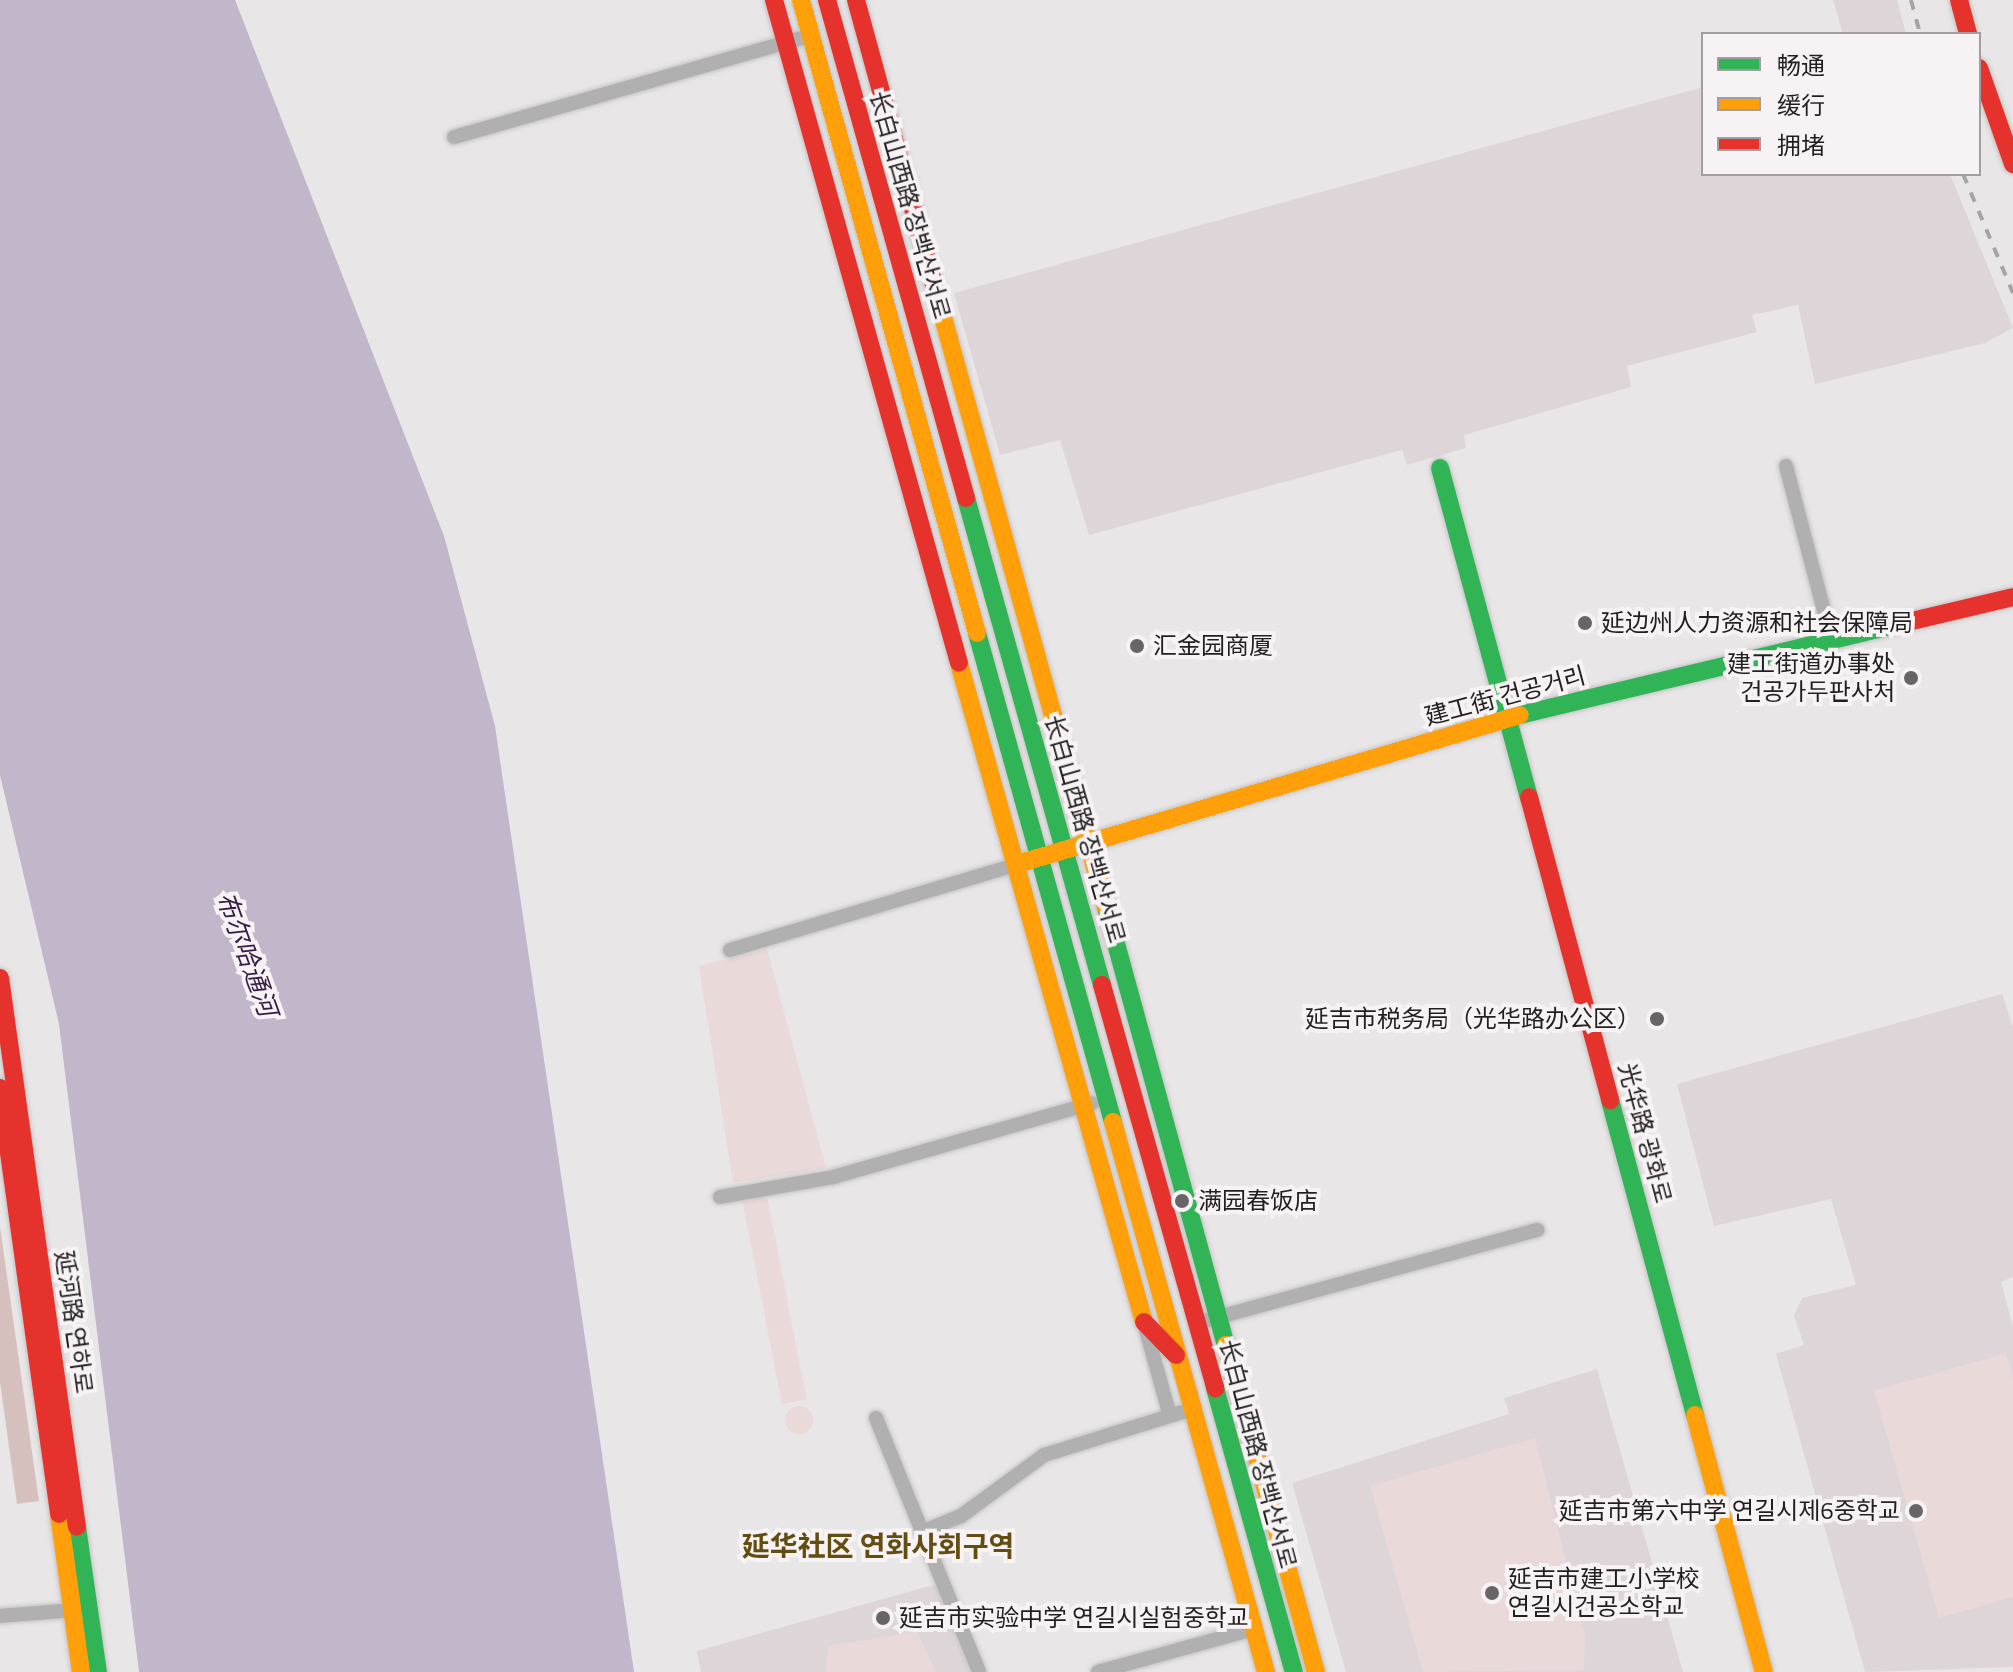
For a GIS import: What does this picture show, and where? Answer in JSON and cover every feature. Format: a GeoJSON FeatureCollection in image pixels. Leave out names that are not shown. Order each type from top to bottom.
{"type":"FeatureCollection","features":[{"type":"Feature","properties":{"kind":"main road"},"geometry":{"type":"LineString","coordinates":[[774,0],[1144,1322],[1177,1356]]}},
{"type":"Feature","properties":{"kind":"main road","name":"长白山西路 장백산서로"},"geometry":{"type":"LineString","coordinates":[[801,0],[1266,1672]]}},
{"type":"Feature","properties":{"kind":"main road","name":"长白山西路 장백산서로"},"geometry":{"type":"LineString","coordinates":[[827,0],[1294,1672]]}},
{"type":"Feature","properties":{"kind":"main road","name":"长白山西路 장백산서로"},"geometry":{"type":"LineString","coordinates":[[856,0],[1316,1672]]}},
{"type":"Feature","properties":{"kind":"main road"},"geometry":{"type":"LineString","coordinates":[[1959,0],[1967,32]]}},
{"type":"Feature","properties":{"kind":"main road"},"geometry":{"type":"LineString","coordinates":[[1981,74],[2013,164]]}},
{"type":"Feature","properties":{"kind":"main road","name":"光华路 광화로"},"geometry":{"type":"LineString","coordinates":[[1440,468],[1764,1672]]}},
{"type":"Feature","properties":{"kind":"main road","name":"建工街 건공거리"},"geometry":{"type":"LineString","coordinates":[[1016,865],[1088,841],[1509,718],[1831,638],[2013,597]]}},
{"type":"Feature","properties":{"kind":"main road","name":"延河路 연하로"},"geometry":{"type":"LineString","coordinates":[[0,978],[98,1672]]}},
{"type":"Feature","properties":{"kind":"main road","name":"延河路 연하로"},"geometry":{"type":"LineString","coordinates":[[0,1088],[81,1672]]}},
{"type":"Feature","properties":{"kind":"street"},"geometry":{"type":"LineString","coordinates":[[454,137],[811,35]]}},
{"type":"Feature","properties":{"kind":"street"},"geometry":{"type":"LineString","coordinates":[[1786,466],[1831,638]]}},
{"type":"Feature","properties":{"kind":"street"},"geometry":{"type":"LineString","coordinates":[[730,950],[1016,865]]}},
{"type":"Feature","properties":{"kind":"street"},"geometry":{"type":"LineString","coordinates":[[720,1197],[833,1177],[1107,1098]]}},
{"type":"Feature","properties":{"kind":"street"},"geometry":{"type":"LineString","coordinates":[[1197,1323],[1538,1230]]}},
{"type":"Feature","properties":{"kind":"street"},"geometry":{"type":"LineString","coordinates":[[1144,1322],[1170,1416]]}},
{"type":"Feature","properties":{"kind":"street"},"geometry":{"type":"LineString","coordinates":[[922,1532],[961,1516],[1044,1455],[1193,1409]]}},
{"type":"Feature","properties":{"kind":"street"},"geometry":{"type":"LineString","coordinates":[[876,1418],[979,1672]]}},
{"type":"Feature","properties":{"kind":"street"},"geometry":{"type":"LineString","coordinates":[[0,1616],[73,1610]]}},
{"type":"Feature","properties":{"kind":"street"},"geometry":{"type":"LineString","coordinates":[[1098,1672],[1254,1629]]}},
{"type":"Feature","properties":{"kind":"shaded area"},"geometry":{"type":"Polygon","coordinates":[[[1833,0],[1897,0],[1905,32],[1842,32],[1833,0]]]}},
{"type":"Feature","properties":{"kind":"shaded area"},"geometry":{"type":"Polygon","coordinates":[[[1701,88],[1701,176],[1951,176],[2013,328],[1985,343],[1815,384],[1798,305],[1752,315],[1757,332],[1627,366],[1631,387],[1464,435],[1466,448],[1407,465],[1402,450],[1089,535],[1060,440],[1000,455],[954,293],[1701,88]]]}},
{"type":"Feature","properties":{"kind":"shaded area"},"geometry":{"type":"Polygon","coordinates":[[[767,949],[826,1168],[733,1183],[699,966],[767,949]]]}},
{"type":"Feature","properties":{"kind":"shaded area"},"geometry":{"type":"Polygon","coordinates":[[[2002,994],[2013,1027],[2013,1277],[2001,1282],[2013,1327],[2013,1667],[1865,1672],[1776,1354],[1804,1345],[1794,1315],[1802,1298],[1856,1285],[1831,1199],[1714,1226],[1677,1084],[2002,994]]]}},
{"type":"Feature","properties":{"kind":"shaded area"},"geometry":{"type":"Polygon","coordinates":[[[767,1196],[806,1399],[782,1404],[742,1201],[767,1196]]]}},
{"type":"Feature","properties":{"kind":"shaded area"},"geometry":{"type":"Polygon","coordinates":[[[0,1227],[39,1501],[17,1504],[0,1382],[0,1227]]]}},
{"type":"Feature","properties":{"kind":"shaded area"},"geometry":{"type":"Polygon","coordinates":[[[2006,1353],[2013,1378],[2013,1597],[1939,1618],[1874,1391],[2006,1353]]]}},
{"type":"Feature","properties":{"kind":"shaded area","name":"延吉市建工小学校 연길시건공소학교"},"geometry":{"type":"Polygon","coordinates":[[[1597,1369],[1683,1672],[1346,1672],[1292,1483],[1509,1414],[1504,1398],[1597,1369]]]}},
{"type":"Feature","properties":{"kind":"shaded area"},"geometry":{"type":"Polygon","coordinates":[[[799,1406],[809,1410],[813,1420],[809,1430],[799,1434],[789,1430],[785,1420],[789,1410],[799,1406]]]}},
{"type":"Feature","properties":{"kind":"shaded area"},"geometry":{"type":"Polygon","coordinates":[[[1535,1438],[1585,1636],[1584,1670],[1423,1672],[1370,1486],[1535,1438]]]}},
{"type":"Feature","properties":{"kind":"shaded area","name":"延吉市实验中学 연길시실험중학교"},"geometry":{"type":"Polygon","coordinates":[[[937,1584],[970,1672],[701,1672],[697,1651],[937,1584]]]}},
{"type":"Feature","properties":{"kind":"shaded area"},"geometry":{"type":"Polygon","coordinates":[[[917,1632],[936,1672],[826,1672],[828,1646],[917,1632]]]}},
{"type":"Feature","properties":{"kind":"water","name":"布尔哈通河"},"geometry":{"type":"Polygon","coordinates":[[[0,0],[235,0],[444,536],[495,726],[634,1672],[139,1672],[59,1024],[0,775],[0,0]]]}},
{"type":"Feature","properties":{"kind":"railway"},"geometry":{"type":"LineString","coordinates":[[1911,0],[1919,32]]}},
{"type":"Feature","properties":{"kind":"railway"},"geometry":{"type":"LineString","coordinates":[[1964,176],[2013,293]]}},
{"type":"Feature","properties":{"kind":"traffic: fast"},"geometry":{"type":"LineString","coordinates":[[1440,468],[1529,797]]}},
{"type":"Feature","properties":{"kind":"traffic: fast"},"geometry":{"type":"LineString","coordinates":[[966,498],[1102,985]]}},
{"type":"Feature","properties":{"kind":"traffic: fast"},"geometry":{"type":"LineString","coordinates":[[1520,715],[1908,622]]}},
{"type":"Feature","properties":{"kind":"traffic: fast"},"geometry":{"type":"LineString","coordinates":[[977,633],[1113,1122]]}},
{"type":"Feature","properties":{"kind":"traffic: fast"},"geometry":{"type":"LineString","coordinates":[[1106,907],[1226,1345]]}},
{"type":"Feature","properties":{"kind":"traffic: fast"},"geometry":{"type":"LineString","coordinates":[[1610,1100],[1695,1415]]}},
{"type":"Feature","properties":{"kind":"traffic: fast"},"geometry":{"type":"LineString","coordinates":[[1215,1388],[1294,1672]]}},
{"type":"Feature","properties":{"kind":"traffic: fast"},"geometry":{"type":"LineString","coordinates":[[77,1527],[98,1672]]}},
{"type":"Feature","properties":{"kind":"traffic: slow"},"geometry":{"type":"LineString","coordinates":[[801,0],[977,633]]}},
{"type":"Feature","properties":{"kind":"traffic: slow"},"geometry":{"type":"LineString","coordinates":[[941,310],[1106,907]]}},
{"type":"Feature","properties":{"kind":"traffic: slow"},"geometry":{"type":"LineString","coordinates":[[959,663],[1144,1322]]}},
{"type":"Feature","properties":{"kind":"traffic: slow"},"geometry":{"type":"LineString","coordinates":[[1024,862],[1520,715]]}},
{"type":"Feature","properties":{"kind":"traffic: slow"},"geometry":{"type":"LineString","coordinates":[[1113,1122],[1266,1672]]}},
{"type":"Feature","properties":{"kind":"traffic: slow"},"geometry":{"type":"LineString","coordinates":[[1226,1345],[1316,1672]]}},
{"type":"Feature","properties":{"kind":"traffic: slow"},"geometry":{"type":"LineString","coordinates":[[1695,1415],[1764,1672]]}},
{"type":"Feature","properties":{"kind":"traffic: slow"},"geometry":{"type":"LineString","coordinates":[[59,1514],[81,1672]]}},
{"type":"Feature","properties":{"kind":"traffic: jam"},"geometry":{"type":"LineString","coordinates":[[774,0],[959,663]]}},
{"type":"Feature","properties":{"kind":"traffic: jam"},"geometry":{"type":"LineString","coordinates":[[827,0],[966,498]]}},
{"type":"Feature","properties":{"kind":"traffic: jam"},"geometry":{"type":"LineString","coordinates":[[856,0],[941,310]]}},
{"type":"Feature","properties":{"kind":"traffic: jam"},"geometry":{"type":"LineString","coordinates":[[1959,0],[1967,32]]}},
{"type":"Feature","properties":{"kind":"traffic: jam"},"geometry":{"type":"LineString","coordinates":[[1981,74],[2013,164]]}},
{"type":"Feature","properties":{"kind":"traffic: jam"},"geometry":{"type":"LineString","coordinates":[[1908,622],[2013,597]]}},
{"type":"Feature","properties":{"kind":"traffic: jam"},"geometry":{"type":"LineString","coordinates":[[1529,797],[1610,1100]]}},
{"type":"Feature","properties":{"kind":"traffic: jam"},"geometry":{"type":"LineString","coordinates":[[0,978],[77,1527]]}},
{"type":"Feature","properties":{"kind":"traffic: jam"},"geometry":{"type":"LineString","coordinates":[[1102,985],[1215,1388]]}},
{"type":"Feature","properties":{"kind":"traffic: jam"},"geometry":{"type":"LineString","coordinates":[[0,1088],[59,1514]]}},
{"type":"Feature","properties":{"kind":"traffic: jam"},"geometry":{"type":"LineString","coordinates":[[1144,1322],[1176,1355]]}},
{"type":"Feature","properties":{"kind":"place","name":"延边州人力资源和社会保障局"},"geometry":{"type":"Point","coordinates":[1585,623]}},
{"type":"Feature","properties":{"kind":"place","name":"汇金园商厦"},"geometry":{"type":"Point","coordinates":[1137,646]}},
{"type":"Feature","properties":{"kind":"place","name":"建工街道办事处 건공가두판사처"},"geometry":{"type":"Point","coordinates":[1911,678]}},
{"type":"Feature","properties":{"kind":"place","name":"延吉市税务局（光华路办公区）"},"geometry":{"type":"Point","coordinates":[1657,1019]}},
{"type":"Feature","properties":{"kind":"place","name":"满园春饭店"},"geometry":{"type":"Point","coordinates":[1182,1201]}},
{"type":"Feature","properties":{"kind":"place","name":"延吉市第六中学 연길시제6중학교"},"geometry":{"type":"Point","coordinates":[1916,1511]}},
{"type":"Feature","properties":{"kind":"place","name":"延吉市建工小学校 연길시건공소학교"},"geometry":{"type":"Point","coordinates":[1492,1593]}},
{"type":"Feature","properties":{"kind":"place","name":"延吉市实验中学 연길시실험중학교"},"geometry":{"type":"Point","coordinates":[883,1618]}},
{"type":"Feature","properties":{"kind":"district","name":"延华社区 연화사회구역"},"geometry":{"type":"Point","coordinates":[878,1546]}}]}
